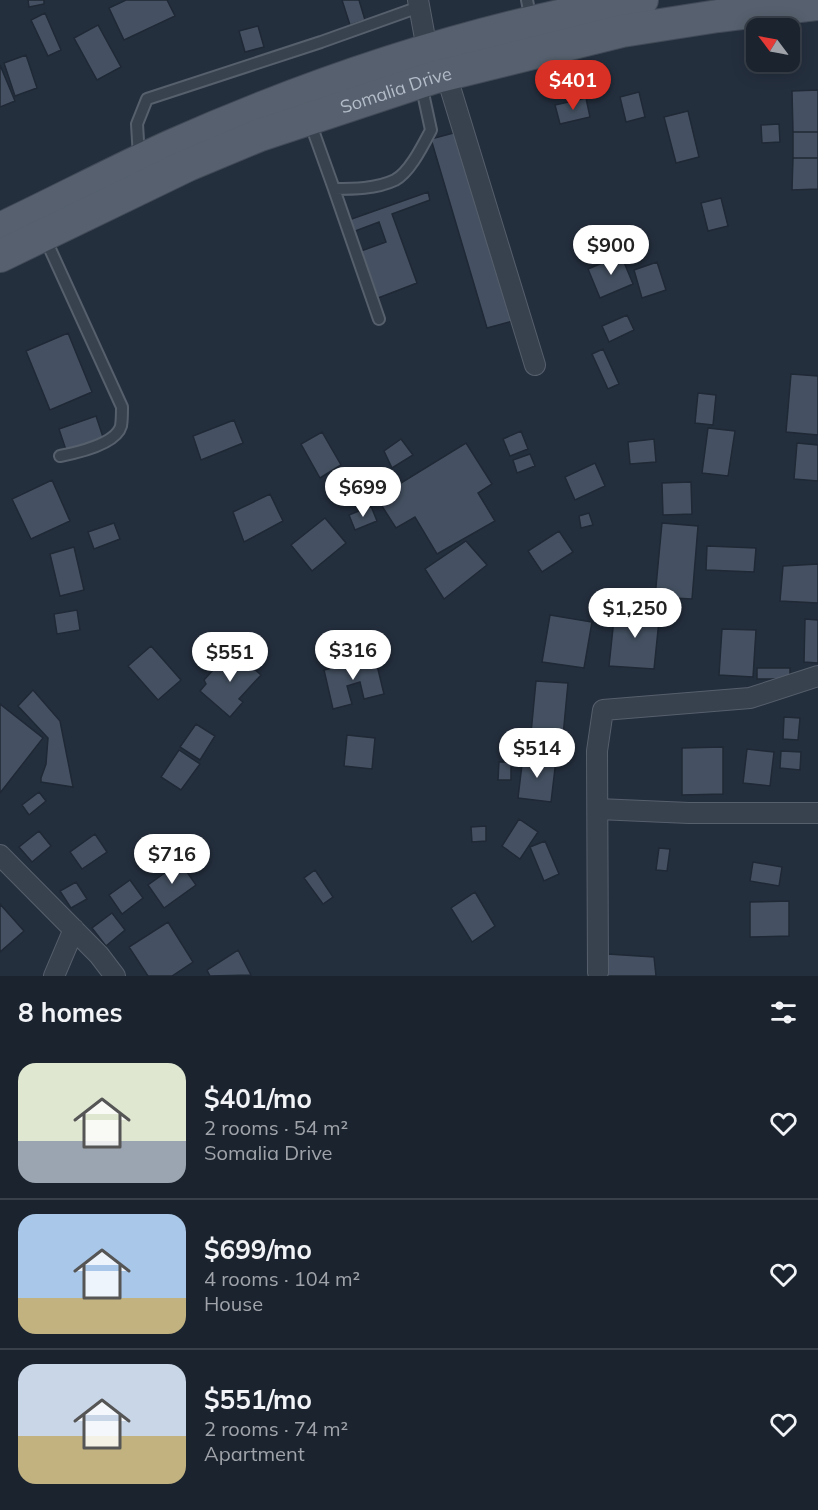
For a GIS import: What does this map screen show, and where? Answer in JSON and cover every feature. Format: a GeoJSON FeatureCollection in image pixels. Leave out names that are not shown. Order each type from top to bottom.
{"type":"FeatureCollection","features":[{"type":"Feature","properties":{"kind":"main road","name":"Somalia Drive"},"geometry":{"type":"LineString","coordinates":[[0,256],[188,165],[260,135],[309,119],[431,71],[529,11],[628,1]]}},
{"type":"Feature","properties":{"kind":"main road","name":"Somalia Drive"},"geometry":{"type":"LineString","coordinates":[[0,230],[140,162],[246,115],[431,71],[622,31],[718,15],[818,4]]}},
{"type":"Feature","properties":{"kind":"street"},"geometry":{"type":"LineString","coordinates":[[418,3],[431,71],[535,365]]}},
{"type":"Feature","properties":{"kind":"street"},"geometry":{"type":"LineString","coordinates":[[598,972],[597,751],[603,710],[750,698],[818,676]]}},
{"type":"Feature","properties":{"kind":"street"},"geometry":{"type":"LineString","coordinates":[[598,809],[689,813],[818,813]]}},
{"type":"Feature","properties":{"kind":"street"},"geometry":{"type":"LineString","coordinates":[[0,855],[99,955],[115,976]]}},
{"type":"Feature","properties":{"kind":"street"},"geometry":{"type":"LineString","coordinates":[[54,976],[74,929]]}},
{"type":"Feature","properties":{"kind":"lane"},"geometry":{"type":"LineString","coordinates":[[140,162],[137,124],[147,99],[321,42],[418,3]]}},
{"type":"Feature","properties":{"kind":"lane"},"geometry":{"type":"LineString","coordinates":[[334,189],[360,189],[396,179],[414,160],[431,130],[431,71]]}},
{"type":"Feature","properties":{"kind":"lane"},"geometry":{"type":"LineString","coordinates":[[309,119],[379,319]]}},
{"type":"Feature","properties":{"kind":"lane"},"geometry":{"type":"LineString","coordinates":[[43,235],[122,406],[121,427],[112,438],[78,453],[60,456]]}},
{"type":"Feature","properties":{"kind":"building"},"geometry":{"type":"Polygon","coordinates":[[[28,0],[44,0],[44,4],[29,7],[28,0]]]}},
{"type":"Feature","properties":{"kind":"building"},"geometry":{"type":"Polygon","coordinates":[[[126,0],[167,0],[175,16],[124,40],[109,8],[126,0]]]}},
{"type":"Feature","properties":{"kind":"building"},"geometry":{"type":"Polygon","coordinates":[[[342,0],[359,0],[365,20],[350,25],[342,0]]]}},
{"type":"Feature","properties":{"kind":"building"},"geometry":{"type":"Polygon","coordinates":[[[45,13],[61,50],[48,56],[31,20],[45,13]]]}},
{"type":"Feature","properties":{"kind":"building"},"geometry":{"type":"Polygon","coordinates":[[[98,25],[121,67],[97,80],[74,38],[98,25]]]}},
{"type":"Feature","properties":{"kind":"building"},"geometry":{"type":"Polygon","coordinates":[[[258,26],[264,47],[245,52],[239,31],[258,26]]]}},
{"type":"Feature","properties":{"kind":"building"},"geometry":{"type":"Polygon","coordinates":[[[26,55],[37,88],[15,96],[4,63],[26,55]]]}},
{"type":"Feature","properties":{"kind":"building"},"geometry":{"type":"Polygon","coordinates":[[[0,65],[15,101],[0,107],[0,65]]]}},
{"type":"Feature","properties":{"kind":"building"},"geometry":{"type":"Polygon","coordinates":[[[818,90],[818,132],[793,132],[792,91],[818,90]]]}},
{"type":"Feature","properties":{"kind":"building"},"geometry":{"type":"Polygon","coordinates":[[[639,92],[645,117],[626,122],[620,97],[639,92]]]}},
{"type":"Feature","properties":{"kind":"building"},"geometry":{"type":"Polygon","coordinates":[[[586,98],[590,117],[560,124],[555,105],[586,98]]]}},
{"type":"Feature","properties":{"kind":"building"},"geometry":{"type":"Polygon","coordinates":[[[688,111],[699,157],[676,163],[664,117],[688,111]]]}},
{"type":"Feature","properties":{"kind":"building"},"geometry":{"type":"Polygon","coordinates":[[[779,124],[780,142],[762,143],[761,125],[779,124]]]}},
{"type":"Feature","properties":{"kind":"building"},"geometry":{"type":"Polygon","coordinates":[[[461,131],[520,319],[487,328],[431,139],[461,131]]]}},
{"type":"Feature","properties":{"kind":"building"},"geometry":{"type":"Polygon","coordinates":[[[793,132],[818,132],[818,158],[793,158],[793,132]]]}},
{"type":"Feature","properties":{"kind":"building"},"geometry":{"type":"Polygon","coordinates":[[[793,158],[818,158],[818,189],[792,190],[793,158]]]}},
{"type":"Feature","properties":{"kind":"building"},"geometry":{"type":"Polygon","coordinates":[[[428,192],[430,200],[392,214],[417,283],[378,298],[361,251],[386,242],[379,222],[350,233],[346,221],[428,192]]]}},
{"type":"Feature","properties":{"kind":"building"},"geometry":{"type":"Polygon","coordinates":[[[721,198],[728,226],[708,231],[701,203],[721,198]]]}},
{"type":"Feature","properties":{"kind":"building"},"geometry":{"type":"Polygon","coordinates":[[[621,255],[633,284],[600,298],[588,269],[621,255]]]}},
{"type":"Feature","properties":{"kind":"building"},"geometry":{"type":"Polygon","coordinates":[[[657,262],[666,290],[642,298],[634,270],[657,262]]]}},
{"type":"Feature","properties":{"kind":"building"},"geometry":{"type":"Polygon","coordinates":[[[627,315],[634,330],[609,342],[602,326],[627,315]]]}},
{"type":"Feature","properties":{"kind":"building"},"geometry":{"type":"Polygon","coordinates":[[[68,333],[92,392],[50,410],[26,351],[68,333]]]}},
{"type":"Feature","properties":{"kind":"building"},"geometry":{"type":"Polygon","coordinates":[[[603,349],[619,384],[608,389],[592,354],[603,349]]]}},
{"type":"Feature","properties":{"kind":"building"},"geometry":{"type":"Polygon","coordinates":[[[791,374],[818,376],[818,435],[786,432],[791,374]]]}},
{"type":"Feature","properties":{"kind":"building"},"geometry":{"type":"Polygon","coordinates":[[[698,393],[716,395],[713,425],[695,423],[698,393]]]}},
{"type":"Feature","properties":{"kind":"building"},"geometry":{"type":"Polygon","coordinates":[[[96,416],[104,440],[67,453],[59,429],[96,416]]]}},
{"type":"Feature","properties":{"kind":"building"},"geometry":{"type":"Polygon","coordinates":[[[234,420],[243,443],[201,460],[193,436],[234,420]]]}},
{"type":"Feature","properties":{"kind":"building"},"geometry":{"type":"Polygon","coordinates":[[[708,428],[735,431],[728,476],[702,473],[708,428]]]}},
{"type":"Feature","properties":{"kind":"building"},"geometry":{"type":"Polygon","coordinates":[[[521,431],[528,449],[510,456],[503,439],[521,431]]]}},
{"type":"Feature","properties":{"kind":"building"},"geometry":{"type":"Polygon","coordinates":[[[322,432],[341,465],[320,478],[301,444],[322,432]]]}},
{"type":"Feature","properties":{"kind":"building"},"geometry":{"type":"Polygon","coordinates":[[[401,439],[413,455],[392,468],[384,451],[401,439]]]}},
{"type":"Feature","properties":{"kind":"building"},"geometry":{"type":"Polygon","coordinates":[[[654,439],[656,462],[630,464],[628,442],[654,439]]]}},
{"type":"Feature","properties":{"kind":"building"},"geometry":{"type":"Polygon","coordinates":[[[466,443],[492,484],[478,493],[495,521],[437,554],[415,517],[396,528],[380,503],[399,491],[396,486],[466,443]]]}},
{"type":"Feature","properties":{"kind":"building"},"geometry":{"type":"Polygon","coordinates":[[[797,443],[818,445],[818,481],[794,479],[797,443]]]}},
{"type":"Feature","properties":{"kind":"building"},"geometry":{"type":"Polygon","coordinates":[[[530,454],[535,466],[517,473],[513,460],[530,454]]]}},
{"type":"Feature","properties":{"kind":"building"},"geometry":{"type":"Polygon","coordinates":[[[595,463],[605,486],[575,500],[565,477],[595,463]]]}},
{"type":"Feature","properties":{"kind":"building"},"geometry":{"type":"Polygon","coordinates":[[[52,480],[70,521],[31,539],[12,499],[52,480]]]}},
{"type":"Feature","properties":{"kind":"building"},"geometry":{"type":"Polygon","coordinates":[[[691,482],[692,514],[663,515],[662,483],[691,482]]]}},
{"type":"Feature","properties":{"kind":"building"},"geometry":{"type":"Polygon","coordinates":[[[270,494],[283,521],[244,542],[233,512],[270,494]]]}},
{"type":"Feature","properties":{"kind":"building"},"geometry":{"type":"Polygon","coordinates":[[[371,506],[377,521],[355,530],[349,515],[371,506]]]}},
{"type":"Feature","properties":{"kind":"building"},"geometry":{"type":"Polygon","coordinates":[[[589,513],[593,525],[581,528],[579,516],[589,513]]]}},
{"type":"Feature","properties":{"kind":"building"},"geometry":{"type":"Polygon","coordinates":[[[325,518],[346,543],[312,571],[291,545],[325,518]]]}},
{"type":"Feature","properties":{"kind":"building"},"geometry":{"type":"Polygon","coordinates":[[[114,523],[120,539],[94,549],[88,532],[114,523]]]}},
{"type":"Feature","properties":{"kind":"building"},"geometry":{"type":"Polygon","coordinates":[[[662,523],[698,526],[692,599],[655,597],[662,523]]]}},
{"type":"Feature","properties":{"kind":"building"},"geometry":{"type":"Polygon","coordinates":[[[559,531],[573,552],[542,572],[528,551],[559,531]]]}},
{"type":"Feature","properties":{"kind":"building"},"geometry":{"type":"Polygon","coordinates":[[[466,541],[487,565],[444,599],[425,569],[466,541]]]}},
{"type":"Feature","properties":{"kind":"building"},"geometry":{"type":"Polygon","coordinates":[[[707,546],[756,548],[754,572],[706,570],[707,546]]]}},
{"type":"Feature","properties":{"kind":"building"},"geometry":{"type":"Polygon","coordinates":[[[74,547],[84,590],[60,596],[50,554],[74,547]]]}},
{"type":"Feature","properties":{"kind":"building"},"geometry":{"type":"Polygon","coordinates":[[[818,564],[818,603],[780,601],[783,566],[818,564]]]}},
{"type":"Feature","properties":{"kind":"building"},"geometry":{"type":"Polygon","coordinates":[[[615,609],[660,611],[654,669],[609,666],[615,609]]]}},
{"type":"Feature","properties":{"kind":"building"},"geometry":{"type":"Polygon","coordinates":[[[77,610],[80,630],[57,634],[54,614],[77,610]]]}},
{"type":"Feature","properties":{"kind":"building"},"geometry":{"type":"Polygon","coordinates":[[[550,615],[592,622],[584,668],[542,662],[550,615]]]}},
{"type":"Feature","properties":{"kind":"building"},"geometry":{"type":"Polygon","coordinates":[[[805,619],[818,620],[818,663],[804,662],[805,619]]]}},
{"type":"Feature","properties":{"kind":"building"},"geometry":{"type":"Polygon","coordinates":[[[722,629],[756,630],[753,677],[719,675],[722,629]]]}},
{"type":"Feature","properties":{"kind":"building"},"geometry":{"type":"Polygon","coordinates":[[[151,646],[181,680],[158,700],[128,666],[151,646]]]}},
{"type":"Feature","properties":{"kind":"building"},"geometry":{"type":"Polygon","coordinates":[[[232,649],[261,675],[239,699],[243,702],[230,717],[200,691],[206,684],[204,680],[232,649]]]}},
{"type":"Feature","properties":{"kind":"building"},"geometry":{"type":"Polygon","coordinates":[[[375,657],[384,694],[364,699],[360,682],[347,686],[352,704],[333,709],[324,670],[375,657]]]}},
{"type":"Feature","properties":{"kind":"building"},"geometry":{"type":"Polygon","coordinates":[[[757,668],[790,668],[790,679],[757,679],[757,668]]]}},
{"type":"Feature","properties":{"kind":"building"},"geometry":{"type":"Polygon","coordinates":[[[536,681],[568,683],[563,736],[531,733],[536,681]]]}},
{"type":"Feature","properties":{"kind":"building"},"geometry":{"type":"Polygon","coordinates":[[[33,690],[60,721],[73,787],[41,782],[46,764],[48,738],[18,706],[33,690]]]}},
{"type":"Feature","properties":{"kind":"building"},"geometry":{"type":"Polygon","coordinates":[[[0,704],[43,738],[0,793],[0,704]]]}},
{"type":"Feature","properties":{"kind":"building"},"geometry":{"type":"Polygon","coordinates":[[[784,717],[800,718],[798,740],[783,739],[784,717]]]}},
{"type":"Feature","properties":{"kind":"building"},"geometry":{"type":"Polygon","coordinates":[[[196,724],[215,736],[200,760],[180,747],[196,724]]]}},
{"type":"Feature","properties":{"kind":"building"},"geometry":{"type":"Polygon","coordinates":[[[347,735],[375,738],[372,769],[344,766],[347,735]]]}},
{"type":"Feature","properties":{"kind":"building"},"geometry":{"type":"Polygon","coordinates":[[[723,747],[723,794],[682,795],[682,748],[723,747]]]}},
{"type":"Feature","properties":{"kind":"building"},"geometry":{"type":"Polygon","coordinates":[[[747,749],[774,752],[770,786],[743,783],[747,749]]]}},
{"type":"Feature","properties":{"kind":"building"},"geometry":{"type":"Polygon","coordinates":[[[179,750],[200,764],[181,790],[161,777],[179,750]]]}},
{"type":"Feature","properties":{"kind":"building"},"geometry":{"type":"Polygon","coordinates":[[[781,751],[801,752],[800,770],[780,768],[781,751]]]}},
{"type":"Feature","properties":{"kind":"building"},"geometry":{"type":"Polygon","coordinates":[[[523,756],[556,760],[551,802],[518,798],[523,756]]]}},
{"type":"Feature","properties":{"kind":"building"},"geometry":{"type":"Polygon","coordinates":[[[499,762],[511,762],[511,780],[498,780],[499,762]]]}},
{"type":"Feature","properties":{"kind":"building"},"geometry":{"type":"Polygon","coordinates":[[[39,792],[46,801],[29,815],[22,805],[39,792]]]}},
{"type":"Feature","properties":{"kind":"building"},"geometry":{"type":"Polygon","coordinates":[[[519,819],[538,832],[520,859],[502,846],[519,819]]]}},
{"type":"Feature","properties":{"kind":"building"},"geometry":{"type":"Polygon","coordinates":[[[486,826],[486,841],[472,842],[471,827],[486,826]]]}},
{"type":"Feature","properties":{"kind":"building"},"geometry":{"type":"Polygon","coordinates":[[[39,831],[51,846],[32,862],[19,847],[39,831]]]}},
{"type":"Feature","properties":{"kind":"building"},"geometry":{"type":"Polygon","coordinates":[[[95,834],[107,852],[82,869],[70,852],[95,834]]]}},
{"type":"Feature","properties":{"kind":"building"},"geometry":{"type":"Polygon","coordinates":[[[545,841],[559,874],[544,881],[530,847],[545,841]]]}},
{"type":"Feature","properties":{"kind":"building"},"geometry":{"type":"Polygon","coordinates":[[[659,848],[670,849],[667,871],[656,870],[659,848]]]}},
{"type":"Feature","properties":{"kind":"building"},"geometry":{"type":"Polygon","coordinates":[[[180,862],[196,885],[164,908],[148,885],[180,862]]]}},
{"type":"Feature","properties":{"kind":"building"},"geometry":{"type":"Polygon","coordinates":[[[753,862],[782,867],[779,886],[750,881],[753,862]]]}},
{"type":"Feature","properties":{"kind":"building"},"geometry":{"type":"Polygon","coordinates":[[[315,870],[333,897],[323,904],[304,878],[315,870]]]}},
{"type":"Feature","properties":{"kind":"building"},"geometry":{"type":"Polygon","coordinates":[[[130,880],[143,898],[122,914],[109,895],[130,880]]]}},
{"type":"Feature","properties":{"kind":"building"},"geometry":{"type":"Polygon","coordinates":[[[76,882],[87,899],[71,908],[60,891],[76,882]]]}},
{"type":"Feature","properties":{"kind":"building"},"geometry":{"type":"Polygon","coordinates":[[[475,892],[495,926],[472,942],[451,908],[475,892]]]}},
{"type":"Feature","properties":{"kind":"building"},"geometry":{"type":"Polygon","coordinates":[[[789,901],[789,936],[750,937],[750,902],[789,901]]]}},
{"type":"Feature","properties":{"kind":"building"},"geometry":{"type":"Polygon","coordinates":[[[0,904],[24,931],[0,952],[0,904]]]}},
{"type":"Feature","properties":{"kind":"building"},"geometry":{"type":"Polygon","coordinates":[[[112,913],[125,930],[106,946],[92,928],[112,913]]]}},
{"type":"Feature","properties":{"kind":"building"},"geometry":{"type":"Polygon","coordinates":[[[168,922],[193,962],[172,976],[148,976],[129,947],[168,922]]]}},
{"type":"Feature","properties":{"kind":"building"},"geometry":{"type":"Polygon","coordinates":[[[238,950],[251,975],[210,976],[207,970],[238,950]]]}},
{"type":"Feature","properties":{"kind":"building"},"geometry":{"type":"Polygon","coordinates":[[[607,954],[654,957],[656,976],[607,976],[607,954]]]}}]}
